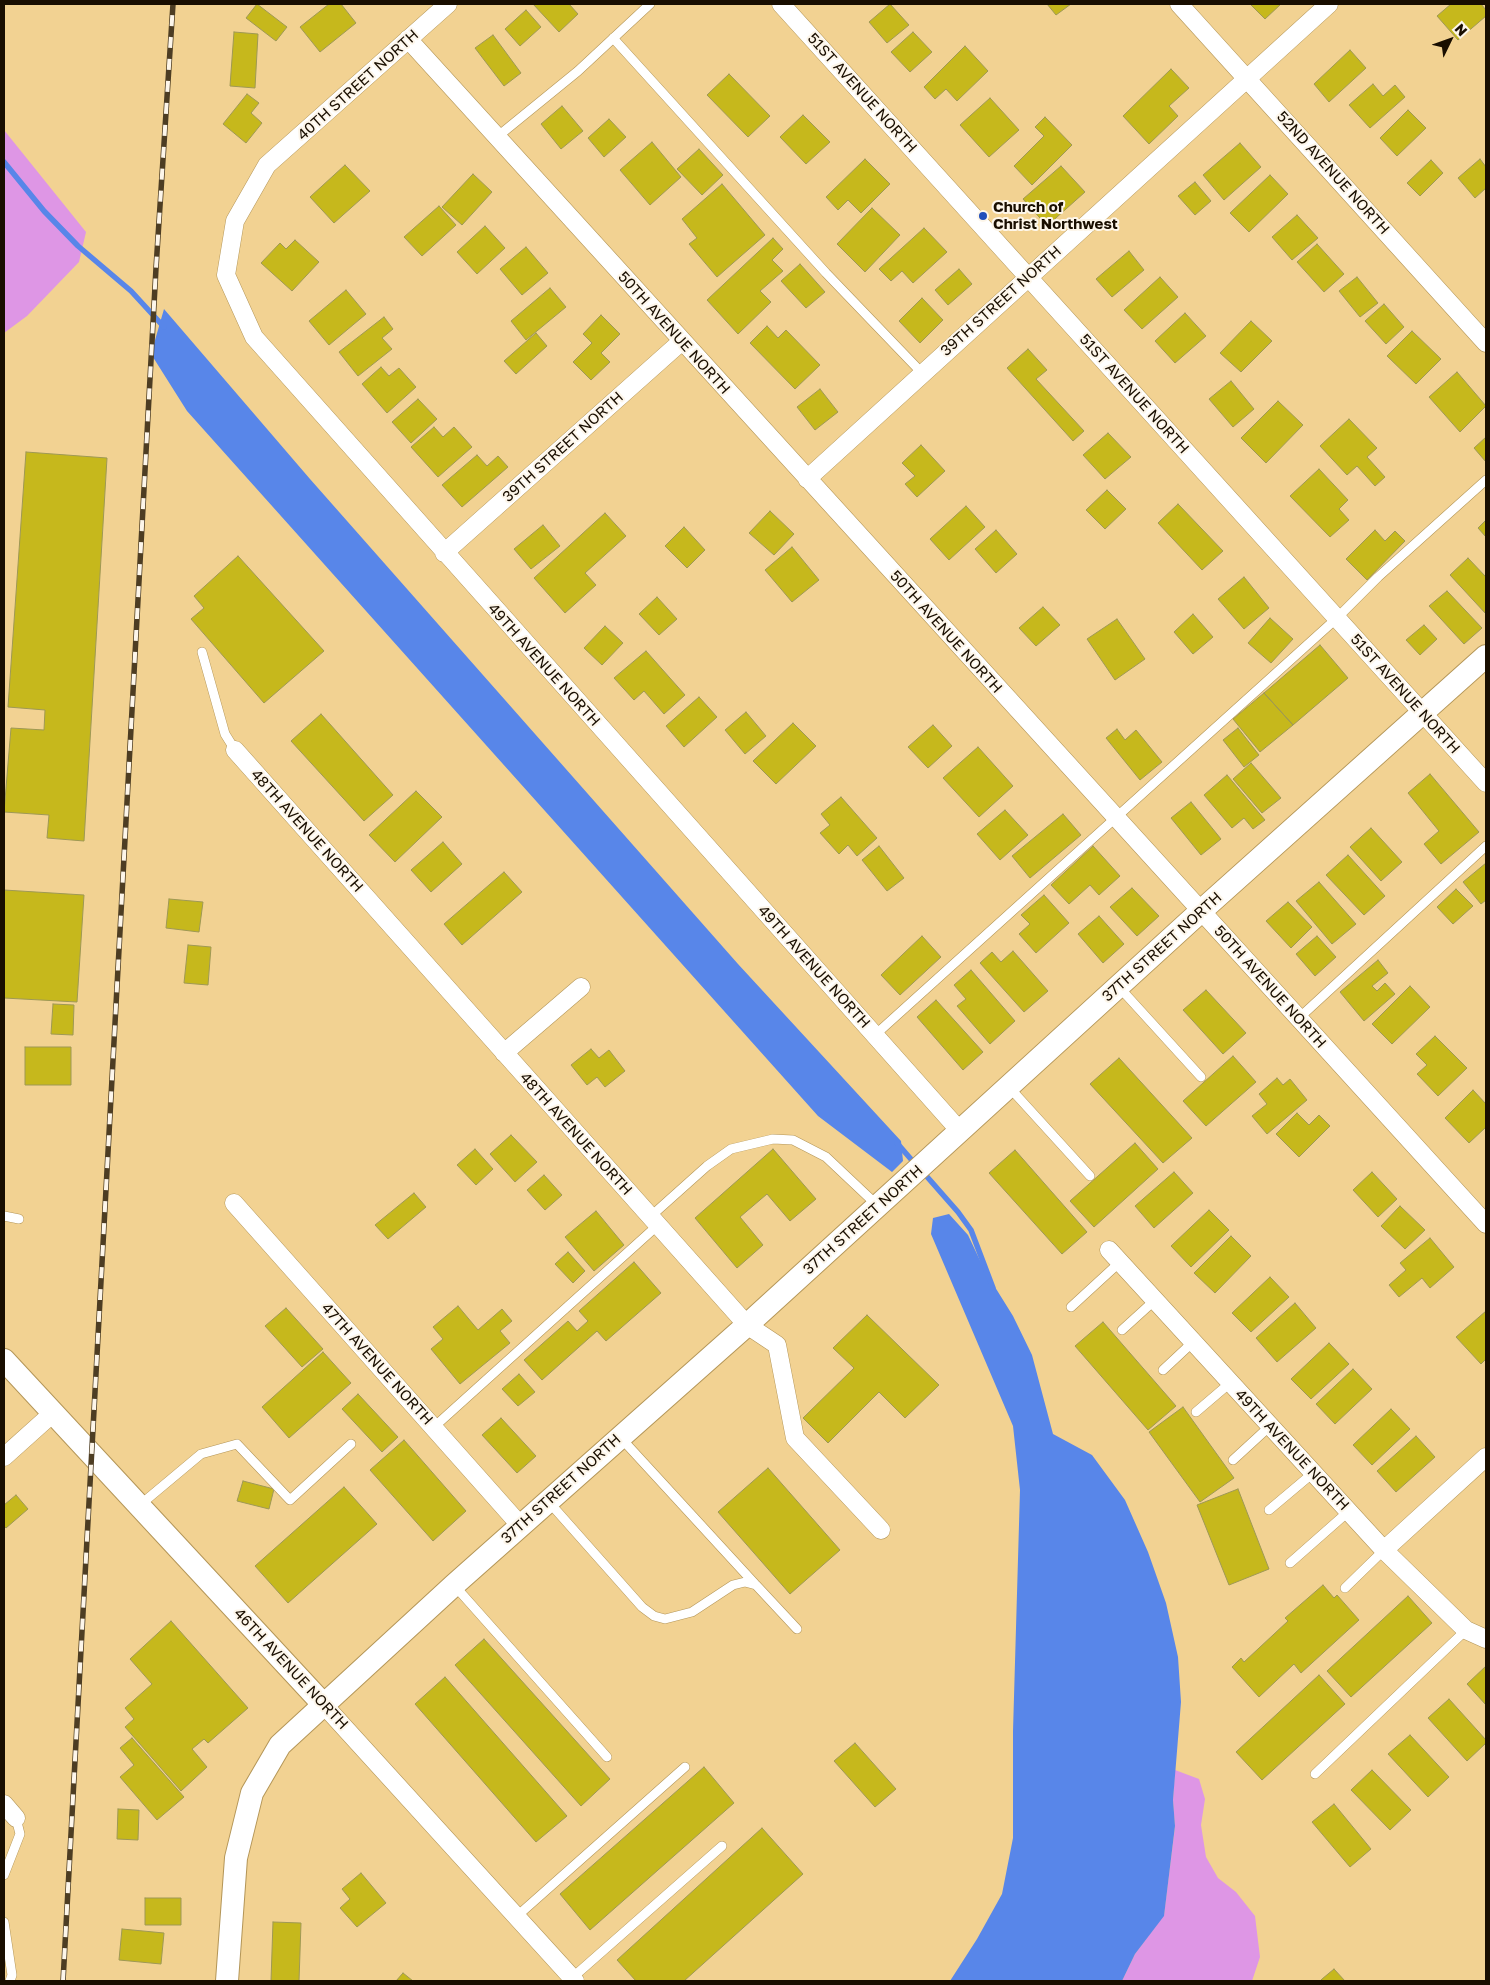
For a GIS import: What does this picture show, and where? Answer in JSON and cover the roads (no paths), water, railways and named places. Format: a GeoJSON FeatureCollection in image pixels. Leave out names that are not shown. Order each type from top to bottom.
{"type":"FeatureCollection","features":[{"type":"Feature","properties":{"kind":"street","name":"40TH STREET NORTH"},"geometry":{"type":"LineString","coordinates":[[267,165],[448,4]]}},
{"type":"Feature","properties":{"kind":"street","name":"51ST AVENUE NORTH"},"geometry":{"type":"LineString","coordinates":[[781,4],[1486,783]]}},
{"type":"Feature","properties":{"kind":"street","name":"52ND AVENUE NORTH"},"geometry":{"type":"LineString","coordinates":[[1179,4],[1486,343]]}},
{"type":"Feature","properties":{"kind":"street","name":"39TH STREET NORTH"},"geometry":{"type":"LineString","coordinates":[[807,479],[1329,4]]}},
{"type":"Feature","properties":{"kind":"street","name":"50TH AVENUE NORTH"},"geometry":{"type":"LineString","coordinates":[[408,39],[1486,1224]]}},
{"type":"Feature","properties":{"kind":"street","name":"49TH AVENUE NORTH"},"geometry":{"type":"LineString","coordinates":[[267,165],[235,221],[226,275],[254,337],[444,553],[875,1035],[953,1138]]}},
{"type":"Feature","properties":{"kind":"street","name":"39TH STREET NORTH"},"geometry":{"type":"LineString","coordinates":[[444,553],[682,341]]}},
{"type":"Feature","properties":{"kind":"street","name":"37TH STREET NORTH"},"geometry":{"type":"LineString","coordinates":[[227,1981],[236,1858],[252,1793],[280,1745],[520,1525],[747,1325],[1201,911],[1486,656]]}},
{"type":"Feature","properties":{"kind":"street","name":"48TH AVENUE NORTH"},"geometry":{"type":"LineString","coordinates":[[236,750],[747,1325],[777,1345],[795,1438],[881,1530]]}},
{"type":"Feature","properties":{"kind":"street"},"geometry":{"type":"LineString","coordinates":[[504,1053],[581,987]]}},
{"type":"Feature","properties":{"kind":"street","name":"47TH AVENUE NORTH"},"geometry":{"type":"LineString","coordinates":[[234,1203],[520,1525]]}},
{"type":"Feature","properties":{"kind":"street","name":"49TH AVENUE NORTH"},"geometry":{"type":"LineString","coordinates":[[1114,1256],[1384,1550],[1466,1630],[1486,1639]]}},
{"type":"Feature","properties":{"kind":"street","name":"46TH AVENUE NORTH"},"geometry":{"type":"LineString","coordinates":[[4,1360],[323,1704],[573,1980]]}},
{"type":"Feature","properties":{"kind":"street"},"geometry":{"type":"LineString","coordinates":[[4,1458],[53,1413]]}},
{"type":"Feature","properties":{"kind":"street"},"geometry":{"type":"LineString","coordinates":[[1384,1550],[1486,1457]]}},
{"type":"Feature","properties":{"kind":"street"},"geometry":{"type":"LineString","coordinates":[[4,1804],[16,1818]]}},
{"type":"Feature","properties":{"kind":"lane"},"geometry":{"type":"LineString","coordinates":[[497,137],[578,71],[650,4]]}},
{"type":"Feature","properties":{"kind":"lane"},"geometry":{"type":"LineString","coordinates":[[613,38],[826,273],[922,373]]}},
{"type":"Feature","properties":{"kind":"lane"},"geometry":{"type":"LineString","coordinates":[[875,1035],[1337,618],[1378,577],[1486,480]]}},
{"type":"Feature","properties":{"kind":"lane"},"geometry":{"type":"LineString","coordinates":[[202,652],[225,734],[236,750]]}},
{"type":"Feature","properties":{"kind":"lane"},"geometry":{"type":"LineString","coordinates":[[1299,1018],[1486,846]]}},
{"type":"Feature","properties":{"kind":"lane"},"geometry":{"type":"LineString","coordinates":[[1119,986],[1201,1077]]}},
{"type":"Feature","properties":{"kind":"lane"},"geometry":{"type":"LineString","coordinates":[[1009,1087],[1090,1176]]}},
{"type":"Feature","properties":{"kind":"lane"},"geometry":{"type":"LineString","coordinates":[[434,1427],[654,1221],[707,1166],[731,1150],[773,1139],[793,1140],[826,1157],[886,1199]]}},
{"type":"Feature","properties":{"kind":"lane"},"geometry":{"type":"LineString","coordinates":[[4,1216],[19,1219]]}},
{"type":"Feature","properties":{"kind":"lane"},"geometry":{"type":"LineString","coordinates":[[1071,1307],[1114,1256]]}},
{"type":"Feature","properties":{"kind":"lane"},"geometry":{"type":"LineString","coordinates":[[1122,1330],[1155,1300]]}},
{"type":"Feature","properties":{"kind":"lane"},"geometry":{"type":"LineString","coordinates":[[1163,1370],[1193,1342]]}},
{"type":"Feature","properties":{"kind":"lane"},"geometry":{"type":"LineString","coordinates":[[1196,1412],[1230,1382]]}},
{"type":"Feature","properties":{"kind":"lane"},"geometry":{"type":"LineString","coordinates":[[1233,1460],[1270,1426]]}},
{"type":"Feature","properties":{"kind":"lane"},"geometry":{"type":"LineString","coordinates":[[620,1437],[796,1628]]}},
{"type":"Feature","properties":{"kind":"lane"},"geometry":{"type":"LineString","coordinates":[[140,1506],[201,1454],[237,1444],[290,1500],[351,1444]]}},
{"type":"Feature","properties":{"kind":"lane"},"geometry":{"type":"LineString","coordinates":[[1269,1510],[1313,1473]]}},
{"type":"Feature","properties":{"kind":"lane"},"geometry":{"type":"LineString","coordinates":[[548,1500],[642,1608],[654,1616],[665,1619],[676,1617],[692,1612],[733,1585],[744,1582],[756,1585]]}},
{"type":"Feature","properties":{"kind":"lane"},"geometry":{"type":"LineString","coordinates":[[1290,1563],[1349,1511]]}},
{"type":"Feature","properties":{"kind":"lane"},"geometry":{"type":"LineString","coordinates":[[1344,1588],[1384,1550]]}},
{"type":"Feature","properties":{"kind":"lane"},"geometry":{"type":"LineString","coordinates":[[454,1585],[608,1757]]}},
{"type":"Feature","properties":{"kind":"lane"},"geometry":{"type":"LineString","coordinates":[[1315,1774],[1466,1630]]}},
{"type":"Feature","properties":{"kind":"lane"},"geometry":{"type":"LineString","coordinates":[[516,1917],[685,1767]]}},
{"type":"Feature","properties":{"kind":"lane"},"geometry":{"type":"LineString","coordinates":[[4,1875],[20,1834],[16,1818]]}},
{"type":"Feature","properties":{"kind":"lane"},"geometry":{"type":"LineString","coordinates":[[573,1980],[722,1846]]}},
{"type":"Feature","properties":{"kind":"lane"},"geometry":{"type":"LineString","coordinates":[[4,1922],[12,1975],[10,1981]]}},
{"type":"Feature","properties":{"kind":"water"},"geometry":{"type":"Polygon","coordinates":[[[164,309],[310,479],[738,964],[901,1141],[903,1161],[892,1172],[818,1116],[187,411],[151,354],[164,309]]]}},
{"type":"Feature","properties":{"kind":"water"},"geometry":{"type":"Polygon","coordinates":[[[949,1214],[968,1235],[985,1271],[1013,1316],[1032,1355],[1053,1434],[1092,1455],[1125,1500],[1148,1552],[1166,1603],[1178,1657],[1181,1702],[1173,1800],[1175,1826],[1164,1916],[1135,1954],[1122,1981],[950,1981],[977,1939],[1002,1894],[1013,1838],[1013,1731],[1020,1490],[1013,1426],[931,1234],[933,1218],[949,1214]]]}},
{"type":"Feature","properties":{"kind":"waterway"},"geometry":{"type":"LineString","coordinates":[[4,162],[44,211],[78,246],[131,291],[164,327]]}},
{"type":"Feature","properties":{"kind":"waterway"},"geometry":{"type":"LineString","coordinates":[[897,1143],[916,1165]]}},
{"type":"Feature","properties":{"kind":"waterway"},"geometry":{"type":"LineString","coordinates":[[922,1171],[971,1230],[993,1288]]}},
{"type":"Feature","properties":{"kind":"railway"},"geometry":{"type":"LineString","coordinates":[[63,1981],[156,268],[173,4]]}},
{"type":"Feature","properties":{"kind":"place","name":"Church of Christ Northwest"},"geometry":{"type":"Point","coordinates":[983,216]}}]}
